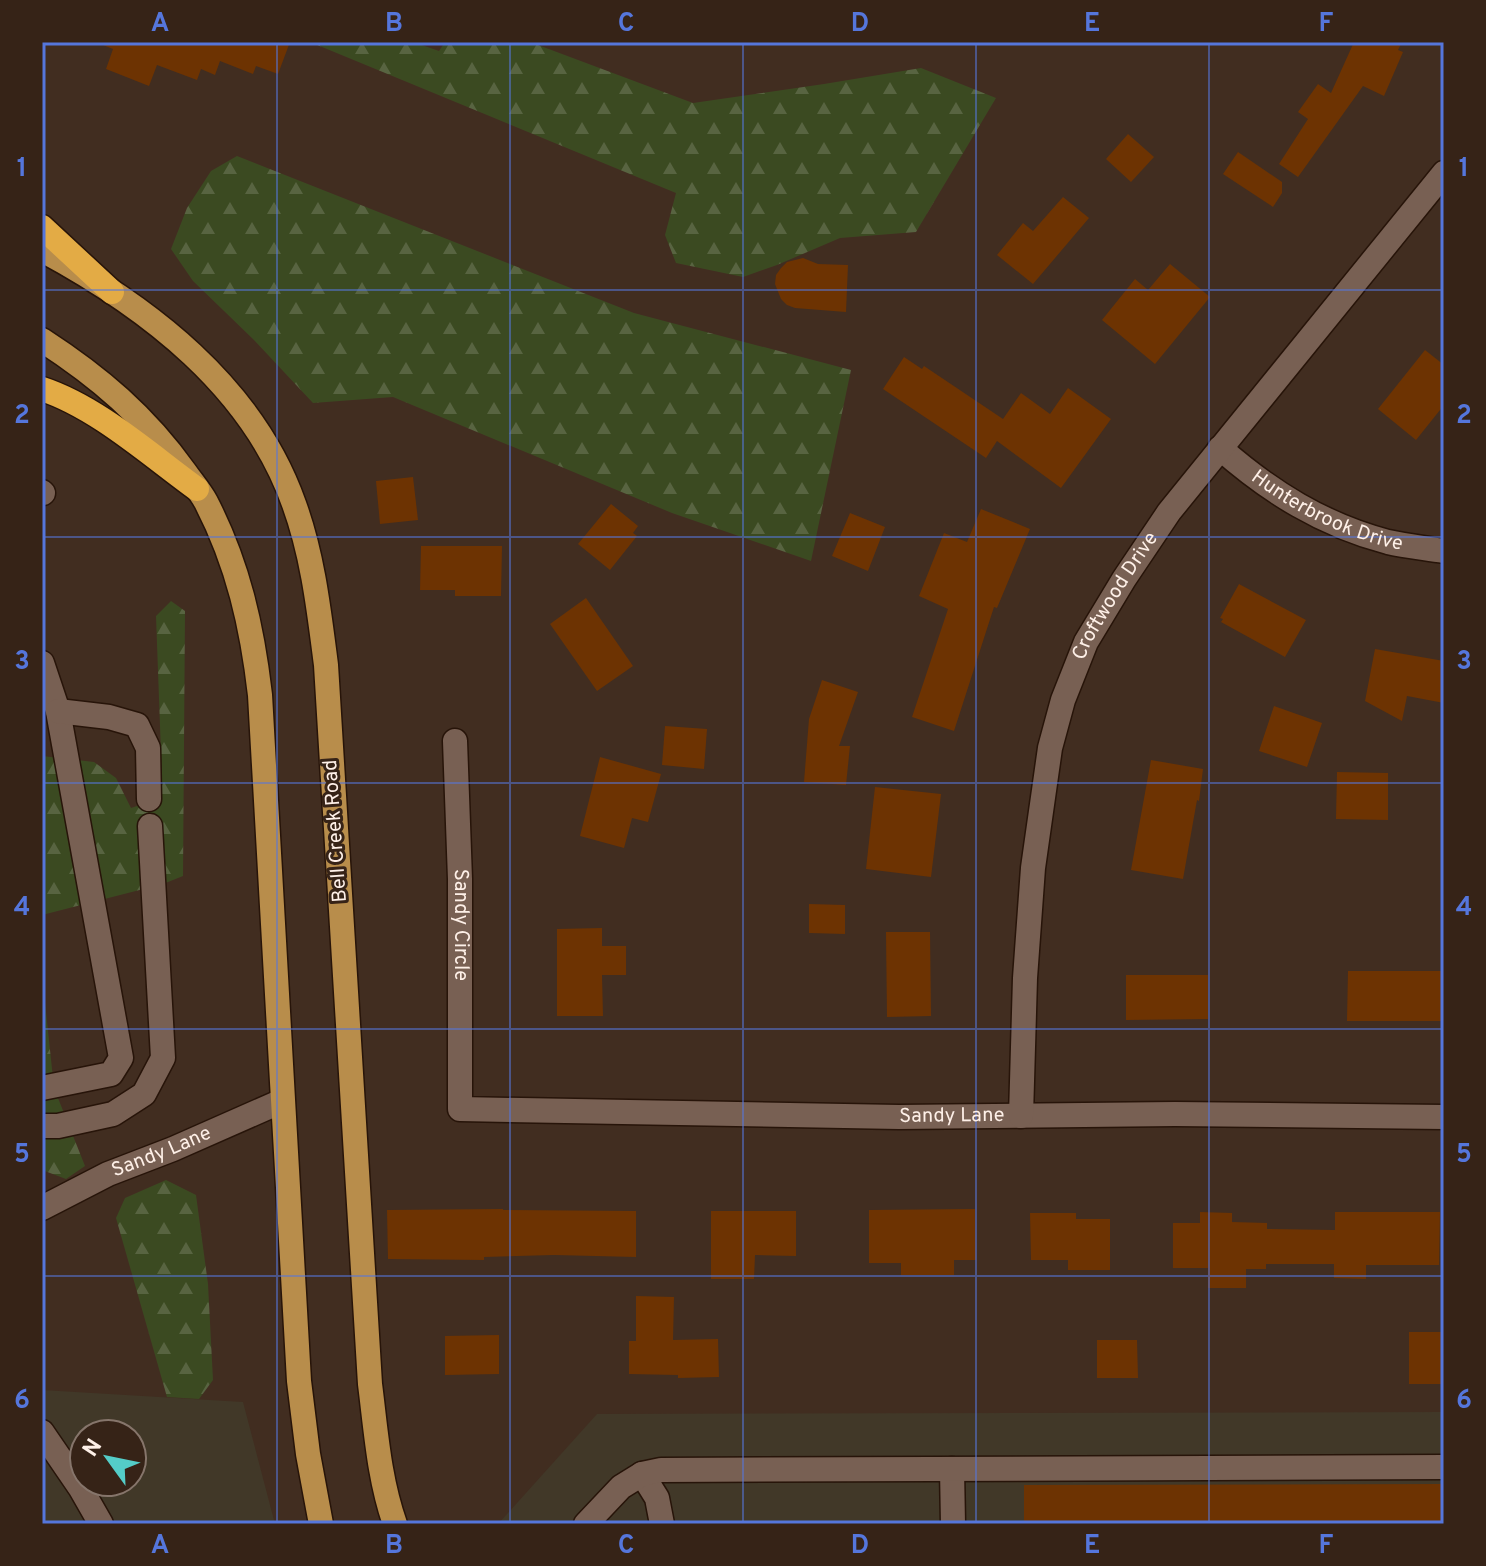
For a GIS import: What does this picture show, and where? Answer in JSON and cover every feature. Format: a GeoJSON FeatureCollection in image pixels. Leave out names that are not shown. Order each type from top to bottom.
{"type":"FeatureCollection","features":[{"type":"Feature","properties":{"kind":"highway"},"geometry":{"type":"LineString","coordinates":[[42,227],[112,292]]}},
{"type":"Feature","properties":{"kind":"highway"},"geometry":{"type":"LineString","coordinates":[[42,389],[91,411],[197,489]]}},
{"type":"Feature","properties":{"kind":"main road","name":"Bell Creek Road"},"geometry":{"type":"LineString","coordinates":[[42,250],[112,292],[157,324],[198,360],[241,405],[274,458],[294,503],[310,555],[326,665],[370,1384],[379,1455],[395,1524]]}},
{"type":"Feature","properties":{"kind":"main road"},"geometry":{"type":"LineString","coordinates":[[42,340],[73,360],[130,407],[171,452],[205,500],[230,556],[247,611],[260,695],[299,1381],[321,1524]]}},
{"type":"Feature","properties":{"kind":"street","name":"Croftwood Drive"},"geometry":{"type":"LineString","coordinates":[[1021,1116],[1025,978],[1033,868],[1050,748],[1063,700],[1086,642],[1169,512],[1444,173]]}},
{"type":"Feature","properties":{"kind":"street","name":"Hunterbrook Drive"},"geometry":{"type":"LineString","coordinates":[[1220,448],[1290,502],[1339,526],[1389,542],[1444,551]]}},
{"type":"Feature","properties":{"kind":"street"},"geometry":{"type":"LineString","coordinates":[[42,663],[58,711],[121,1058],[111,1074],[42,1088]]}},
{"type":"Feature","properties":{"kind":"street"},"geometry":{"type":"LineString","coordinates":[[58,711],[109,717],[137,725],[148,748],[149,799]]}},
{"type":"Feature","properties":{"kind":"street","name":"Sandy Circle"},"geometry":{"type":"LineString","coordinates":[[455,741],[460,879],[460,1109]]}},
{"type":"Feature","properties":{"kind":"street"},"geometry":{"type":"LineString","coordinates":[[42,1126],[58,1126],[113,1114],[144,1094],[163,1058],[150,826]]}},
{"type":"Feature","properties":{"kind":"street","name":"Sandy Lane"},"geometry":{"type":"LineString","coordinates":[[42,1208],[108,1174],[282,1101]]}},
{"type":"Feature","properties":{"kind":"street","name":"Sandy Lane"},"geometry":{"type":"LineString","coordinates":[[460,1109],[899,1117],[1175,1114],[1444,1117]]}},
{"type":"Feature","properties":{"kind":"street"},"geometry":{"type":"LineString","coordinates":[[42,1432],[101,1524]]}},
{"type":"Feature","properties":{"kind":"street"},"geometry":{"type":"LineString","coordinates":[[586,1524],[621,1487],[642,1474],[661,1470],[1444,1467]]}},
{"type":"Feature","properties":{"kind":"street"},"geometry":{"type":"LineString","coordinates":[[952,1469],[953,1524]]}},
{"type":"Feature","properties":{"kind":"street"},"geometry":{"type":"LineString","coordinates":[[642,1474],[657,1498],[662,1524]]}},
{"type":"Feature","properties":{"kind":"shaded area"},"geometry":{"type":"Polygon","coordinates":[[[42,1390],[243,1402],[275,1524],[42,1524],[42,1390]]]}},
{"type":"Feature","properties":{"kind":"shaded area"},"geometry":{"type":"Polygon","coordinates":[[[1444,1412],[1444,1524],[498,1524],[597,1414],[1444,1412]]]}},
{"type":"Feature","properties":{"kind":"green space"},"geometry":{"type":"Polygon","coordinates":[[[310,42],[413,42],[439,51],[445,42],[530,42],[693,103],[921,68],[996,98],[916,232],[840,238],[743,277],[676,263],[665,235],[676,193],[310,42]]]}},
{"type":"Feature","properties":{"kind":"green space"},"geometry":{"type":"Polygon","coordinates":[[[237,156],[634,313],[851,370],[811,561],[672,513],[393,397],[313,403],[193,281],[171,249],[187,208],[211,171],[237,156]]]}},
{"type":"Feature","properties":{"kind":"green space"},"geometry":{"type":"Polygon","coordinates":[[[171,601],[185,611],[183,876],[42,915],[42,756],[94,762],[116,778],[131,808],[155,800],[162,780],[156,616],[171,601]]]}},
{"type":"Feature","properties":{"kind":"green space"},"geometry":{"type":"Polygon","coordinates":[[[42,974],[54,1088],[85,1166],[66,1179],[42,1170],[42,974]]]}},
{"type":"Feature","properties":{"kind":"green space"},"geometry":{"type":"Polygon","coordinates":[[[166,1180],[196,1195],[208,1284],[213,1380],[199,1399],[167,1397],[116,1218],[125,1198],[166,1180]]]}},
{"type":"Feature","properties":{"kind":"building"},"geometry":{"type":"Polygon","coordinates":[[[103,42],[290,42],[278,74],[256,66],[253,74],[220,61],[215,75],[201,69],[197,80],[157,65],[149,86],[106,69],[113,49],[103,45],[103,42]]]}},
{"type":"Feature","properties":{"kind":"building"},"geometry":{"type":"Polygon","coordinates":[[[1354,42],[1402,42],[1398,50],[1403,52],[1384,96],[1363,86],[1298,177],[1279,164],[1308,119],[1298,112],[1318,84],[1331,93],[1354,42]]]}},
{"type":"Feature","properties":{"kind":"building"},"geometry":{"type":"Polygon","coordinates":[[[1128,134],[1154,157],[1131,182],[1106,159],[1128,134]]]}},
{"type":"Feature","properties":{"kind":"building"},"geometry":{"type":"Polygon","coordinates":[[[1238,152],[1282,182],[1282,193],[1273,207],[1223,174],[1238,152]]]}},
{"type":"Feature","properties":{"kind":"building"},"geometry":{"type":"Polygon","coordinates":[[[1063,197],[1089,218],[1033,284],[997,255],[1023,223],[1033,231],[1063,197]]]}},
{"type":"Feature","properties":{"kind":"building"},"geometry":{"type":"Polygon","coordinates":[[[803,258],[818,264],[848,265],[846,312],[795,308],[781,299],[775,284],[776,275],[787,262],[803,258]]]}},
{"type":"Feature","properties":{"kind":"building"},"geometry":{"type":"Polygon","coordinates":[[[1170,264],[1210,297],[1155,364],[1102,320],[1135,279],[1148,290],[1170,264]]]}},
{"type":"Feature","properties":{"kind":"building"},"geometry":{"type":"Polygon","coordinates":[[[1425,350],[1444,365],[1444,405],[1416,440],[1378,409],[1425,350]]]}},
{"type":"Feature","properties":{"kind":"building"},"geometry":{"type":"Polygon","coordinates":[[[904,357],[922,369],[924,366],[1003,419],[1021,393],[1050,414],[1068,388],[1111,419],[1061,488],[997,441],[986,458],[883,389],[904,357]]]}},
{"type":"Feature","properties":{"kind":"building"},"geometry":{"type":"Polygon","coordinates":[[[413,477],[418,520],[380,524],[376,481],[413,477]]]}},
{"type":"Feature","properties":{"kind":"building"},"geometry":{"type":"Polygon","coordinates":[[[611,504],[638,526],[633,533],[637,536],[610,570],[578,544],[611,504]]]}},
{"type":"Feature","properties":{"kind":"building"},"geometry":{"type":"Polygon","coordinates":[[[981,509],[1030,529],[997,608],[994,607],[954,731],[912,717],[948,609],[919,596],[944,533],[967,542],[981,509]]]}},
{"type":"Feature","properties":{"kind":"building"},"geometry":{"type":"Polygon","coordinates":[[[850,513],[885,527],[868,571],[832,556],[850,513]]]}},
{"type":"Feature","properties":{"kind":"building"},"geometry":{"type":"Polygon","coordinates":[[[421,546],[502,546],[501,596],[455,596],[455,590],[420,590],[421,546]]]}},
{"type":"Feature","properties":{"kind":"building"},"geometry":{"type":"Polygon","coordinates":[[[1239,584],[1306,620],[1285,657],[1221,622],[1223,619],[1220,618],[1239,584]]]}},
{"type":"Feature","properties":{"kind":"building"},"geometry":{"type":"Polygon","coordinates":[[[586,598],[633,666],[597,691],[550,624],[586,598]]]}},
{"type":"Feature","properties":{"kind":"building"},"geometry":{"type":"Polygon","coordinates":[[[1375,649],[1444,661],[1444,703],[1407,696],[1402,721],[1365,701],[1375,649]]]}},
{"type":"Feature","properties":{"kind":"building"},"geometry":{"type":"Polygon","coordinates":[[[822,680],[858,692],[839,746],[850,746],[846,785],[804,782],[809,719],[822,680]]]}},
{"type":"Feature","properties":{"kind":"building"},"geometry":{"type":"Polygon","coordinates":[[[1274,706],[1322,723],[1307,767],[1259,751],[1274,706]]]}},
{"type":"Feature","properties":{"kind":"building"},"geometry":{"type":"Polygon","coordinates":[[[665,726],[707,729],[704,769],[662,765],[665,726]]]}},
{"type":"Feature","properties":{"kind":"building"},"geometry":{"type":"Polygon","coordinates":[[[600,757],[661,774],[648,822],[632,818],[624,848],[580,836],[600,757]]]}},
{"type":"Feature","properties":{"kind":"building"},"geometry":{"type":"Polygon","coordinates":[[[1151,760],[1203,769],[1183,879],[1131,870],[1151,760]]]}},
{"type":"Feature","properties":{"kind":"building"},"geometry":{"type":"Polygon","coordinates":[[[1337,772],[1388,773],[1388,820],[1336,819],[1337,772]]]}},
{"type":"Feature","properties":{"kind":"building"},"geometry":{"type":"Polygon","coordinates":[[[875,787],[941,794],[931,877],[866,869],[875,787]]]}},
{"type":"Feature","properties":{"kind":"building"},"geometry":{"type":"Polygon","coordinates":[[[809,904],[845,905],[845,934],[809,933],[809,904]]]}},
{"type":"Feature","properties":{"kind":"building"},"geometry":{"type":"Polygon","coordinates":[[[602,928],[602,946],[626,946],[626,975],[602,975],[603,1016],[557,1016],[557,929],[602,928]]]}},
{"type":"Feature","properties":{"kind":"building"},"geometry":{"type":"Polygon","coordinates":[[[886,932],[930,932],[931,1016],[887,1017],[886,932]]]}},
{"type":"Feature","properties":{"kind":"building"},"geometry":{"type":"Polygon","coordinates":[[[1348,971],[1444,971],[1444,1021],[1347,1021],[1348,971]]]}},
{"type":"Feature","properties":{"kind":"building"},"geometry":{"type":"Polygon","coordinates":[[[1126,975],[1208,975],[1208,1019],[1126,1020],[1126,975]]]}},
{"type":"Feature","properties":{"kind":"building"},"geometry":{"type":"Polygon","coordinates":[[[975,1209],[976,1260],[954,1260],[954,1275],[901,1275],[901,1263],[869,1263],[869,1210],[975,1209]]]}},
{"type":"Feature","properties":{"kind":"building"},"geometry":{"type":"Polygon","coordinates":[[[387,1210],[636,1211],[636,1257],[554,1255],[484,1257],[484,1260],[388,1259],[387,1210]]]}},
{"type":"Feature","properties":{"kind":"building"},"geometry":{"type":"Polygon","coordinates":[[[711,1211],[796,1211],[796,1256],[755,1255],[754,1279],[711,1279],[711,1211]]]}},
{"type":"Feature","properties":{"kind":"building"},"geometry":{"type":"Polygon","coordinates":[[[1200,1212],[1232,1213],[1232,1222],[1267,1223],[1267,1229],[1335,1230],[1335,1212],[1440,1212],[1439,1265],[1366,1265],[1366,1279],[1334,1278],[1334,1264],[1266,1264],[1266,1269],[1246,1269],[1246,1288],[1208,1288],[1208,1268],[1173,1268],[1173,1223],[1200,1223],[1200,1212]]]}},
{"type":"Feature","properties":{"kind":"building"},"geometry":{"type":"Polygon","coordinates":[[[1030,1213],[1076,1213],[1076,1219],[1110,1219],[1110,1270],[1068,1270],[1068,1260],[1031,1260],[1030,1213]]]}},
{"type":"Feature","properties":{"kind":"building"},"geometry":{"type":"Polygon","coordinates":[[[636,1296],[674,1297],[673,1340],[718,1339],[719,1377],[629,1374],[629,1341],[636,1341],[636,1296]]]}},
{"type":"Feature","properties":{"kind":"building"},"geometry":{"type":"Polygon","coordinates":[[[1409,1332],[1444,1332],[1444,1384],[1409,1384],[1409,1332]]]}},
{"type":"Feature","properties":{"kind":"building"},"geometry":{"type":"Polygon","coordinates":[[[499,1335],[499,1374],[445,1375],[445,1336],[499,1335]]]}},
{"type":"Feature","properties":{"kind":"building"},"geometry":{"type":"Polygon","coordinates":[[[1097,1340],[1137,1340],[1138,1378],[1097,1378],[1097,1340]]]}},
{"type":"Feature","properties":{"kind":"building"},"geometry":{"type":"Polygon","coordinates":[[[1444,1484],[1444,1524],[1024,1524],[1024,1485],[1444,1484]]]}}]}
